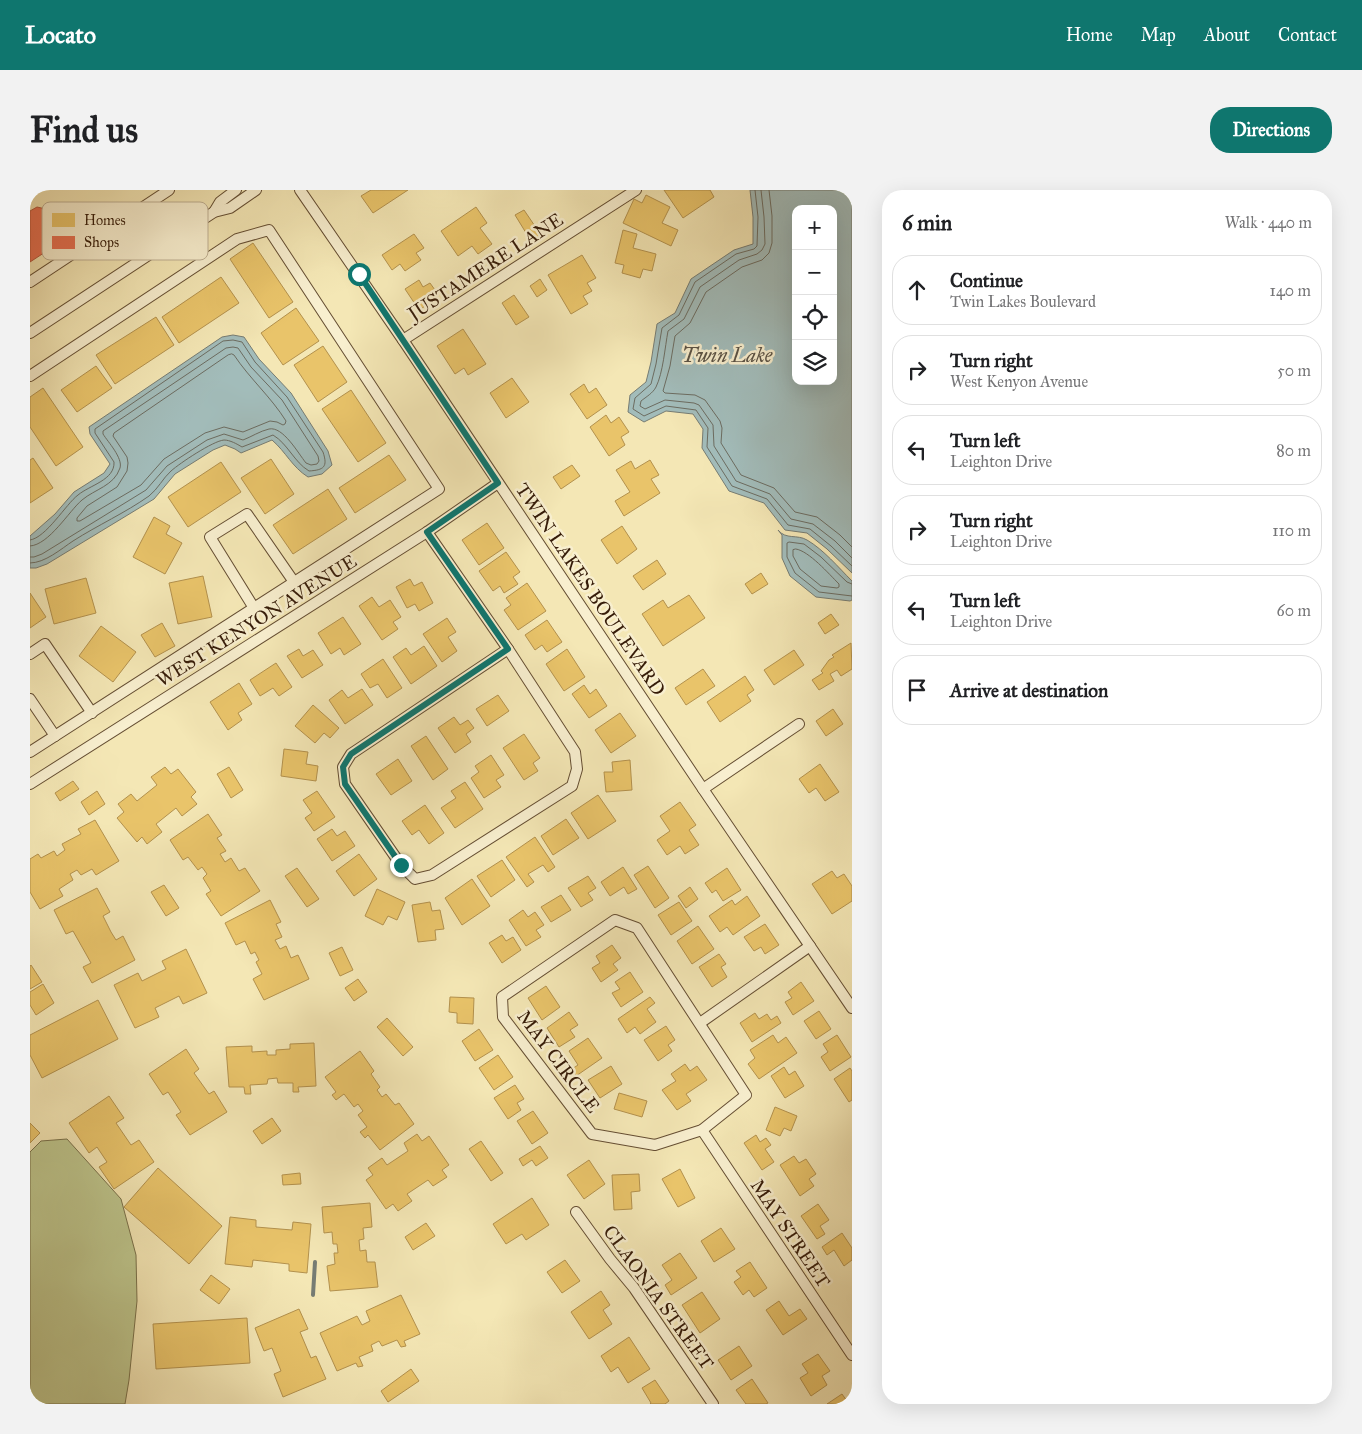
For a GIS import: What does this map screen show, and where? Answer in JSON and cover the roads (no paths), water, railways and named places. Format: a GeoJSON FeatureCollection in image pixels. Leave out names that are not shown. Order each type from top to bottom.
{"type":"FeatureCollection","features":[{"type":"Feature","properties":{"kind":"street"},"geometry":{"type":"LineString","coordinates":[[151,202],[169,190]]}},
{"type":"Feature","properties":{"kind":"street"},"geometry":{"type":"LineString","coordinates":[[214,212],[220,202],[236,190]]}},
{"type":"Feature","properties":{"kind":"street"},"geometry":{"type":"LineString","coordinates":[[208,216],[214,212],[230,208],[256,190]]}},
{"type":"Feature","properties":{"kind":"street","name":"TWIN LAKES BOULEVARD"},"geometry":{"type":"LineString","coordinates":[[300,190],[852,1008]]}},
{"type":"Feature","properties":{"kind":"street","name":"JUSTAMERE LANE"},"geometry":{"type":"LineString","coordinates":[[403,340],[636,190]]}},
{"type":"Feature","properties":{"kind":"street"},"geometry":{"type":"LineString","coordinates":[[30,752],[439,489],[269,230],[237,239],[208,258]]}},
{"type":"Feature","properties":{"kind":"street"},"geometry":{"type":"LineString","coordinates":[[30,282],[63,260]]}},
{"type":"Feature","properties":{"kind":"street"},"geometry":{"type":"LineString","coordinates":[[30,333],[141,260]]}},
{"type":"Feature","properties":{"kind":"street"},"geometry":{"type":"LineString","coordinates":[[30,376],[205,260]]}},
{"type":"Feature","properties":{"kind":"street","name":"WEST KENYON AVENUE"},"geometry":{"type":"LineString","coordinates":[[30,784],[427,532],[498,483]]}},
{"type":"Feature","properties":{"kind":"street"},"geometry":{"type":"LineString","coordinates":[[254,608],[210,537],[247,514],[294,582]]}},
{"type":"Feature","properties":{"kind":"street"},"geometry":{"type":"LineString","coordinates":[[427,532],[508,649],[576,752],[577,768],[572,786],[432,876],[415,879],[401,865],[345,784],[343,767],[351,754],[508,649]]}},
{"type":"Feature","properties":{"kind":"street"},"geometry":{"type":"LineString","coordinates":[[30,654],[44,644],[92,713]]}},
{"type":"Feature","properties":{"kind":"street"},"geometry":{"type":"LineString","coordinates":[[30,699],[55,736]]}},
{"type":"Feature","properties":{"kind":"street"},"geometry":{"type":"LineString","coordinates":[[704,789],[799,724]]}},
{"type":"Feature","properties":{"kind":"street","name":"MAY CIRCLE"},"geometry":{"type":"LineString","coordinates":[[615,920],[637,928],[700,1023],[746,1095],[702,1130],[655,1145],[592,1134],[503,1017],[502,997],[615,920]]}},
{"type":"Feature","properties":{"kind":"street"},"geometry":{"type":"LineString","coordinates":[[700,1023],[810,946]]}},
{"type":"Feature","properties":{"kind":"street","name":"MAY STREET"},"geometry":{"type":"LineString","coordinates":[[702,1130],[852,1355]]}},
{"type":"Feature","properties":{"kind":"street","name":"CLAONIA STREET"},"geometry":{"type":"LineString","coordinates":[[576,1212],[634,1288],[713,1404]]}},
{"type":"Feature","properties":{"kind":"water","name":"Twin Lake"},"geometry":{"type":"Polygon","coordinates":[[[750,190],[852,190],[852,573],[807,533],[785,530],[764,503],[729,491],[702,448],[703,429],[693,414],[666,411],[644,422],[628,412],[630,395],[646,382],[657,324],[675,313],[691,279],[734,250],[753,244],[750,190]]]}},
{"type":"Feature","properties":{"kind":"water"},"geometry":{"type":"Polygon","coordinates":[[[233,335],[244,337],[259,359],[291,393],[328,451],[332,465],[322,474],[308,477],[298,469],[272,440],[241,453],[225,445],[213,450],[175,474],[154,499],[47,564],[30,568],[30,536],[55,514],[74,492],[104,473],[110,464],[90,434],[89,427],[222,337],[233,335]]]}},
{"type":"Feature","properties":{"kind":"water"},"geometry":{"type":"Polygon","coordinates":[[[778,530],[784,535],[807,540],[825,554],[852,581],[852,600],[816,597],[790,576],[782,558],[782,535],[778,530]]]}},
{"type":"Feature","properties":{"kind":"waterway"},"geometry":{"type":"LineString","coordinates":[[313,1295],[315,1262]]}}]}
